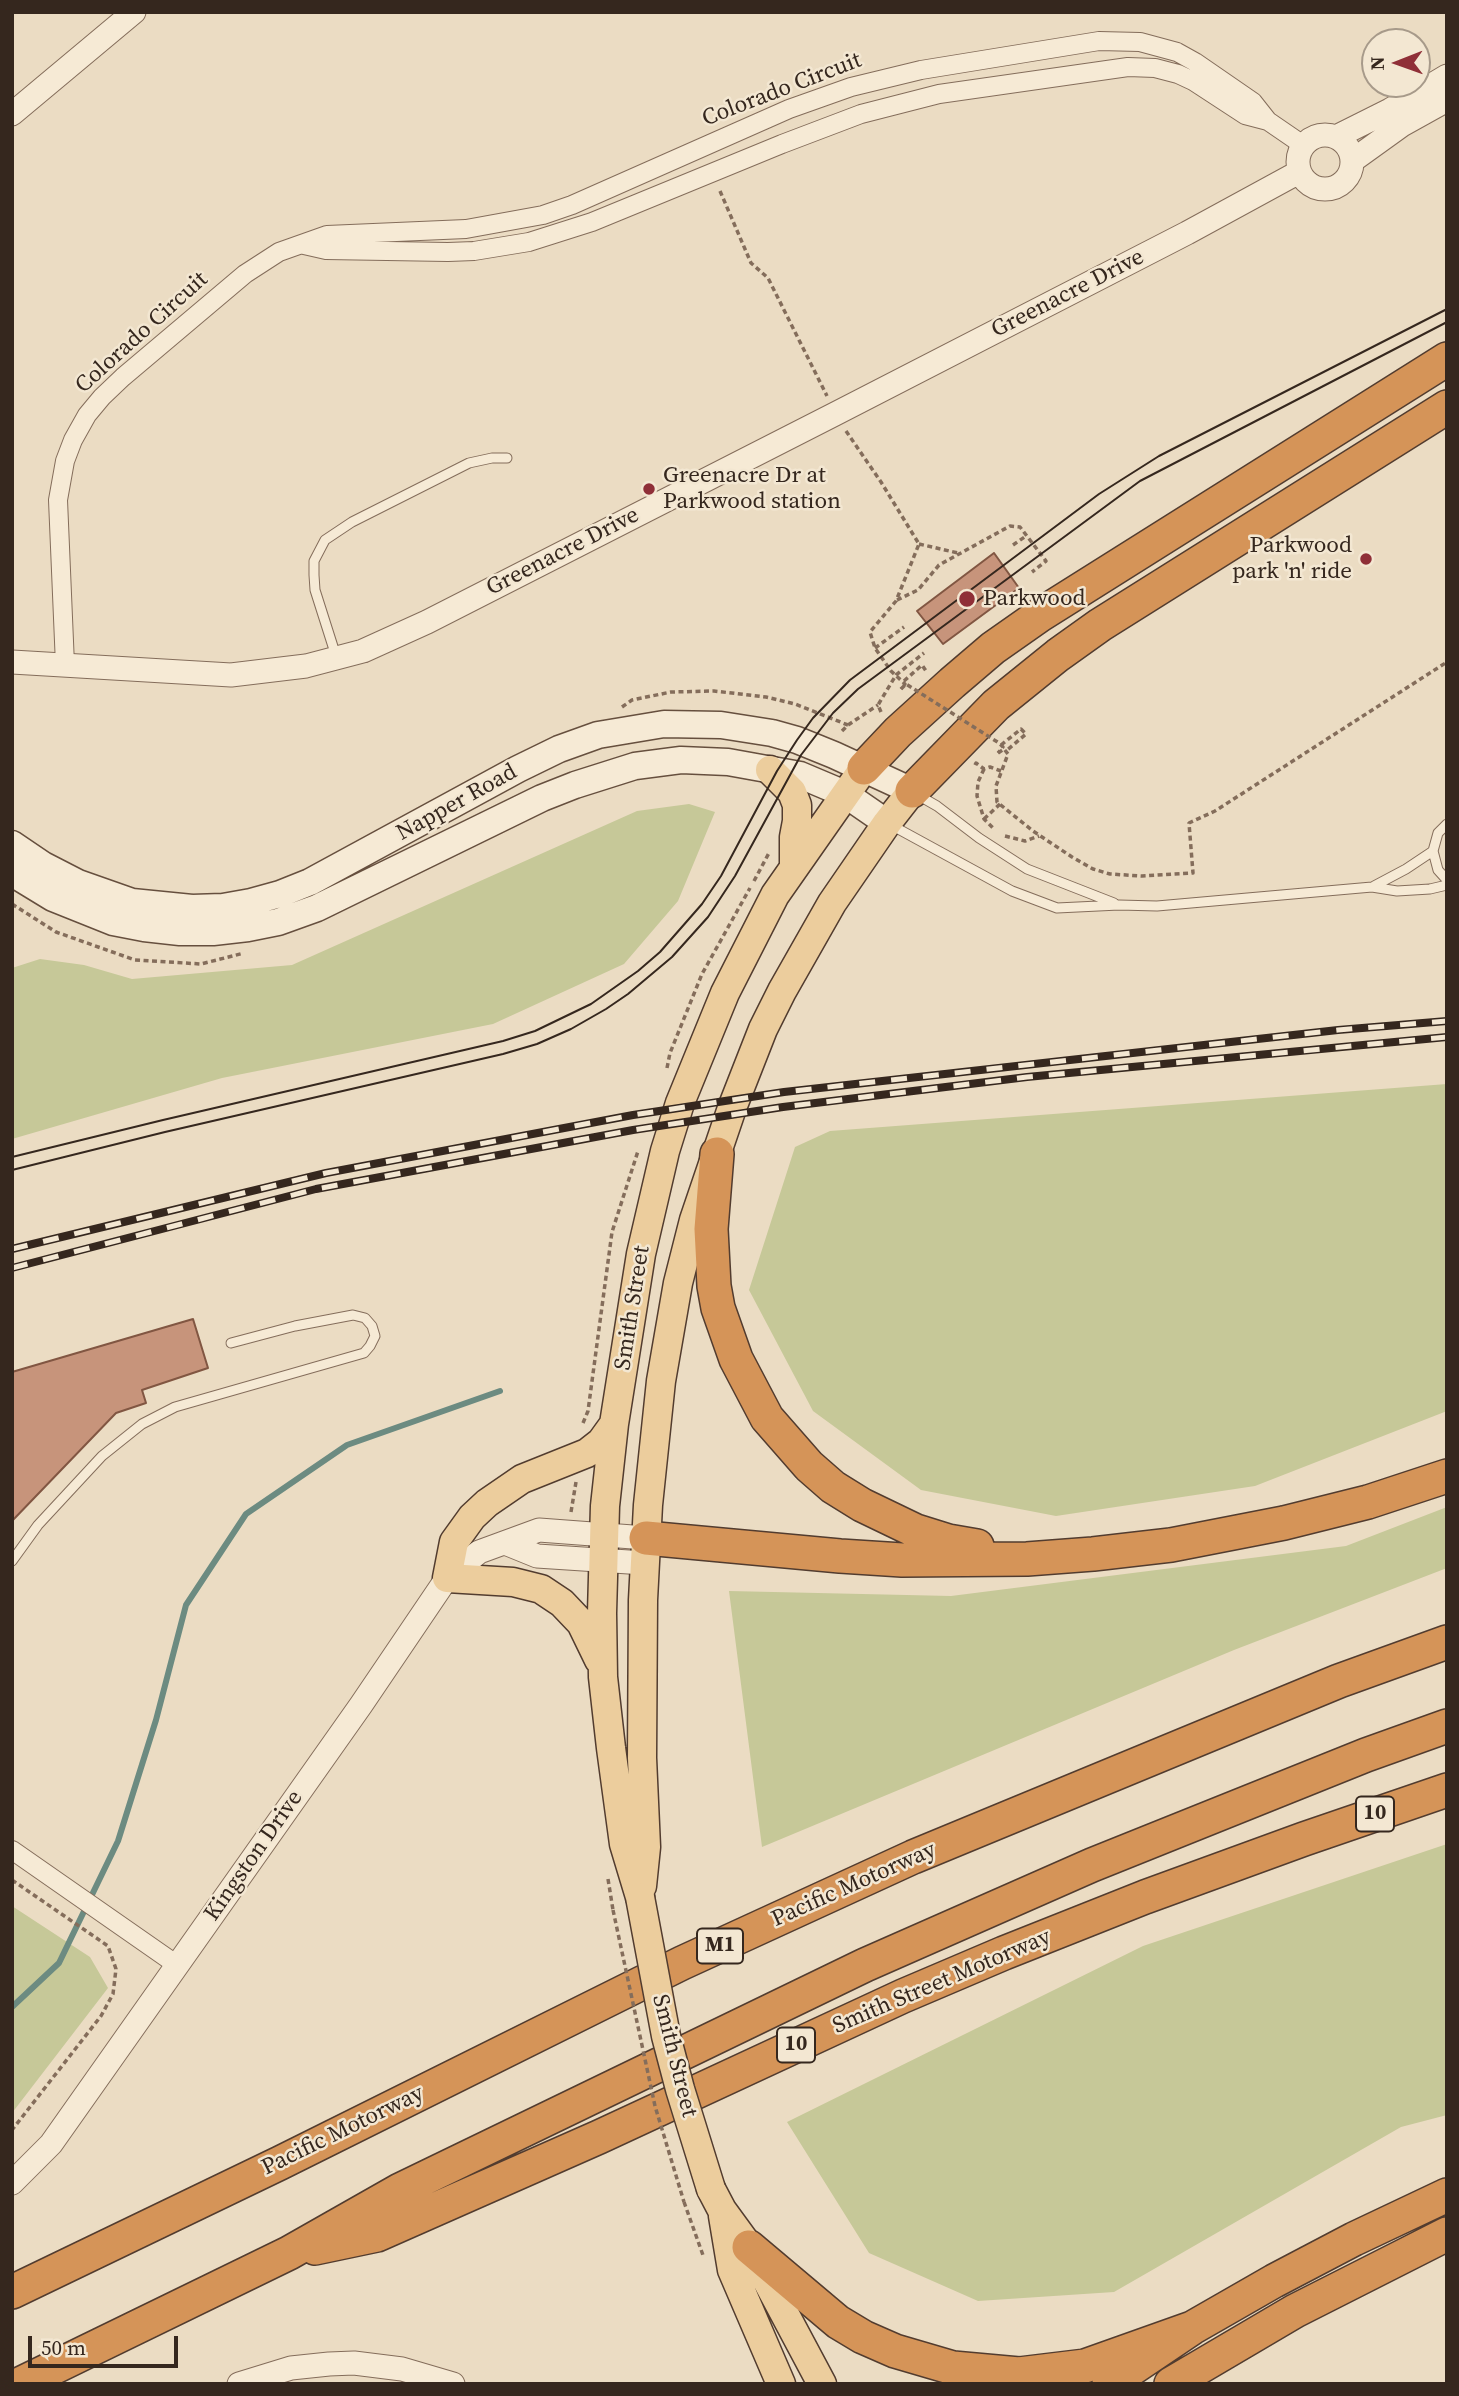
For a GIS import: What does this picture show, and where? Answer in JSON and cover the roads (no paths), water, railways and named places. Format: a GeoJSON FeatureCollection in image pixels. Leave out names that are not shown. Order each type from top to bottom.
{"type":"FeatureCollection","features":[{"type":"Feature","properties":{"kind":"highway"},"geometry":{"type":"LineString","coordinates":[[854,781],[898,732],[993,648],[1105,572],[1447,359]]}},
{"type":"Feature","properties":{"kind":"highway"},"geometry":{"type":"LineString","coordinates":[[912,791],[996,705],[1058,655],[1100,625],[1447,407]]}},
{"type":"Feature","properties":{"kind":"highway"},"geometry":{"type":"LineString","coordinates":[[717,1153],[711,1229],[718,1308],[736,1359],[767,1418],[789,1445],[833,1487],[886,1519],[948,1541],[1027,1559]]}},
{"type":"Feature","properties":{"kind":"highway"},"geometry":{"type":"LineString","coordinates":[[645,1550],[951,1560],[1027,1559],[1171,1545],[1236,1533],[1368,1502],[1447,1476]]}},
{"type":"Feature","properties":{"kind":"highway","name":"Pacific Motorway"},"geometry":{"type":"LineString","coordinates":[[12,2292],[293,2157],[682,1963],[914,1857],[1339,1681],[1447,1642]]}},
{"type":"Feature","properties":{"kind":"highway"},"geometry":{"type":"LineString","coordinates":[[20,2384],[289,2253],[400,2189],[865,1965],[1092,1865],[1366,1755],[1447,1726]]}},
{"type":"Feature","properties":{"kind":"highway","name":"Smith Street Motorway"},"geometry":{"type":"LineString","coordinates":[[289,2253],[377,2235],[599,2137],[903,1996],[1170,1888],[1447,1790]]}},
{"type":"Feature","properties":{"kind":"highway"},"geometry":{"type":"LineString","coordinates":[[1109,2384],[1192,2328],[1274,2281],[1447,2195]]}},
{"type":"Feature","properties":{"kind":"highway"},"geometry":{"type":"LineString","coordinates":[[1171,2384],[1295,2311],[1447,2234]]}},
{"type":"Feature","properties":{"kind":"highway"},"geometry":{"type":"LineString","coordinates":[[749,2246],[838,2322],[863,2337],[895,2351],[953,2368],[1019,2374],[1062,2370],[1085,2366],[1192,2328]]}},
{"type":"Feature","properties":{"kind":"main road","name":"Napper Road"},"geometry":{"type":"LineString","coordinates":[[12,844],[43,865],[78,883],[132,902],[192,908],[223,906],[280,894],[310,882],[539,758],[577,741],[642,726],[693,723],[748,728],[797,740],[854,781],[887,822]]}},
{"type":"Feature","properties":{"kind":"main road","name":"Napper Road"},"geometry":{"type":"LineString","coordinates":[[12,873],[53,898],[113,922],[144,929],[213,932],[278,922],[317,908],[542,798],[635,766],[681,760],[728,762],[912,791]]}},
{"type":"Feature","properties":{"kind":"main road"},"geometry":{"type":"LineString","coordinates":[[770,770],[792,792],[797,805],[794,866]]}},
{"type":"Feature","properties":{"kind":"main road","name":"Smith Street"},"geometry":{"type":"LineString","coordinates":[[780,2384],[732,2270],[717,2199],[680,2089],[666,2036],[640,1897],[624,1844],[606,1715],[603,1548],[614,1424],[641,1254],[680,1103],[744,952],[775,895],[854,781]]}},
{"type":"Feature","properties":{"kind":"main road","name":"Smith Street"},"geometry":{"type":"LineString","coordinates":[[640,1897],[646,1847],[642,1758],[645,1550],[654,1440],[671,1319],[694,1220],[746,1074],[782,991],[826,913],[887,822],[912,791]]}},
{"type":"Feature","properties":{"kind":"main road"},"geometry":{"type":"LineString","coordinates":[[604,1669],[581,1623],[562,1603],[541,1589],[513,1582],[447,1578],[454,1542],[472,1517],[487,1503],[522,1479],[587,1453],[614,1424]]}},
{"type":"Feature","properties":{"kind":"main road","name":"Smith Street"},"geometry":{"type":"LineString","coordinates":[[717,2199],[749,2246],[822,2384]]}},
{"type":"Feature","properties":{"kind":"street"},"geometry":{"type":"LineString","coordinates":[[12,114],[134,12]]}},
{"type":"Feature","properties":{"kind":"street","name":"Colorado Circuit"},"geometry":{"type":"LineString","coordinates":[[65,665],[58,500],[72,440],[94,406],[123,377],[245,274],[279,252],[327,235],[466,229],[517,222],[572,205],[789,109],[851,87],[921,70],[1072,44],[1120,40],[1177,52],[1232,86],[1253,102],[1268,121],[1303,145]]}},
{"type":"Feature","properties":{"kind":"street","name":"Colorado Circuit"},"geometry":{"type":"LineString","coordinates":[[304,245],[326,250],[448,252],[501,247],[560,234],[832,125],[890,105],[952,92],[1128,67],[1155,68],[1178,74],[1245,115],[1268,121]]}},
{"type":"Feature","properties":{"kind":"street"},"geometry":{"type":"LineString","coordinates":[[1336,137],[1347,147],[1352,161],[1348,177],[1335,188],[1318,189],[1304,180],[1299,172],[1297,163],[1303,145],[1318,135],[1336,137],[1390,110],[1447,76]]}},
{"type":"Feature","properties":{"kind":"street"},"geometry":{"type":"LineString","coordinates":[[1352,161],[1391,132],[1447,100]]}},
{"type":"Feature","properties":{"kind":"street","name":"Greenacre Drive"},"geometry":{"type":"LineString","coordinates":[[12,662],[231,675],[306,666],[337,659],[394,638],[1187,233],[1299,172]]}},
{"type":"Feature","properties":{"kind":"street","name":"Kingston Drive"},"geometry":{"type":"LineString","coordinates":[[12,2183],[51,2144],[361,1706],[447,1578],[479,1552],[539,1530],[603,1548],[645,1550]]}},
{"type":"Feature","properties":{"kind":"street"},"geometry":{"type":"LineString","coordinates":[[12,1850],[177,1965]]}},
{"type":"Feature","properties":{"kind":"street"},"geometry":{"type":"LineString","coordinates":[[239,2384],[291,2368],[342,2363],[402,2368],[453,2384]]}},
{"type":"Feature","properties":{"kind":"lane"},"geometry":{"type":"LineString","coordinates":[[337,659],[314,583],[314,561],[325,540],[352,522],[470,463],[507,458]]}},
{"type":"Feature","properties":{"kind":"lane"},"geometry":{"type":"LineString","coordinates":[[912,791],[1027,869],[1119,905]]}},
{"type":"Feature","properties":{"kind":"lane"},"geometry":{"type":"LineString","coordinates":[[887,822],[985,877],[1042,904],[1057,908],[1157,906],[1372,887],[1397,891],[1430,889],[1447,883],[1438,870],[1433,851],[1438,833],[1447,824]]}},
{"type":"Feature","properties":{"kind":"lane"},"geometry":{"type":"LineString","coordinates":[[1372,887],[1406,870],[1433,851]]}},
{"type":"Feature","properties":{"kind":"lane"},"geometry":{"type":"LineString","coordinates":[[12,1562],[38,1525],[102,1456],[142,1424],[175,1407],[363,1353],[375,1336],[372,1326],[365,1318],[353,1315],[295,1326],[231,1343]]}},
{"type":"Feature","properties":{"kind":"waterway"},"geometry":{"type":"LineString","coordinates":[[12,2007],[59,1963],[118,1841],[156,1720],[186,1605],[246,1514],[347,1445],[500,1391]]}},
{"type":"Feature","properties":{"kind":"tram line"},"geometry":{"type":"LineString","coordinates":[[12,1157],[503,1041],[535,1031],[591,1004],[660,952],[702,904],[721,876],[777,771],[797,740],[813,718],[850,680],[1099,494],[1159,456],[1447,309]]}},
{"type":"Feature","properties":{"kind":"tram line"},"geometry":{"type":"LineString","coordinates":[[12,1170],[503,1054],[537,1044],[606,1009],[672,957],[708,917],[735,876],[801,755],[833,713],[858,689],[1140,481],[1447,322]]}},
{"type":"Feature","properties":{"kind":"railway"},"geometry":{"type":"LineString","coordinates":[[12,1249],[326,1173],[633,1115],[784,1092],[1338,1030],[1447,1021]]}},
{"type":"Feature","properties":{"kind":"railway"},"geometry":{"type":"LineString","coordinates":[[12,1268],[316,1189],[633,1130],[783,1107],[1027,1077],[1447,1037]]}},
{"type":"Feature","properties":{"kind":"place","name":"Greenacre Dr at Parkwood station"},"geometry":{"type":"Point","coordinates":[649,489]}},
{"type":"Feature","properties":{"kind":"place","name":"Parkwood park 'n' ride"},"geometry":{"type":"Point","coordinates":[1366,559]}},
{"type":"Feature","properties":{"kind":"place","name":"Parkwood"},"geometry":{"type":"Point","coordinates":[967,599]}}]}
